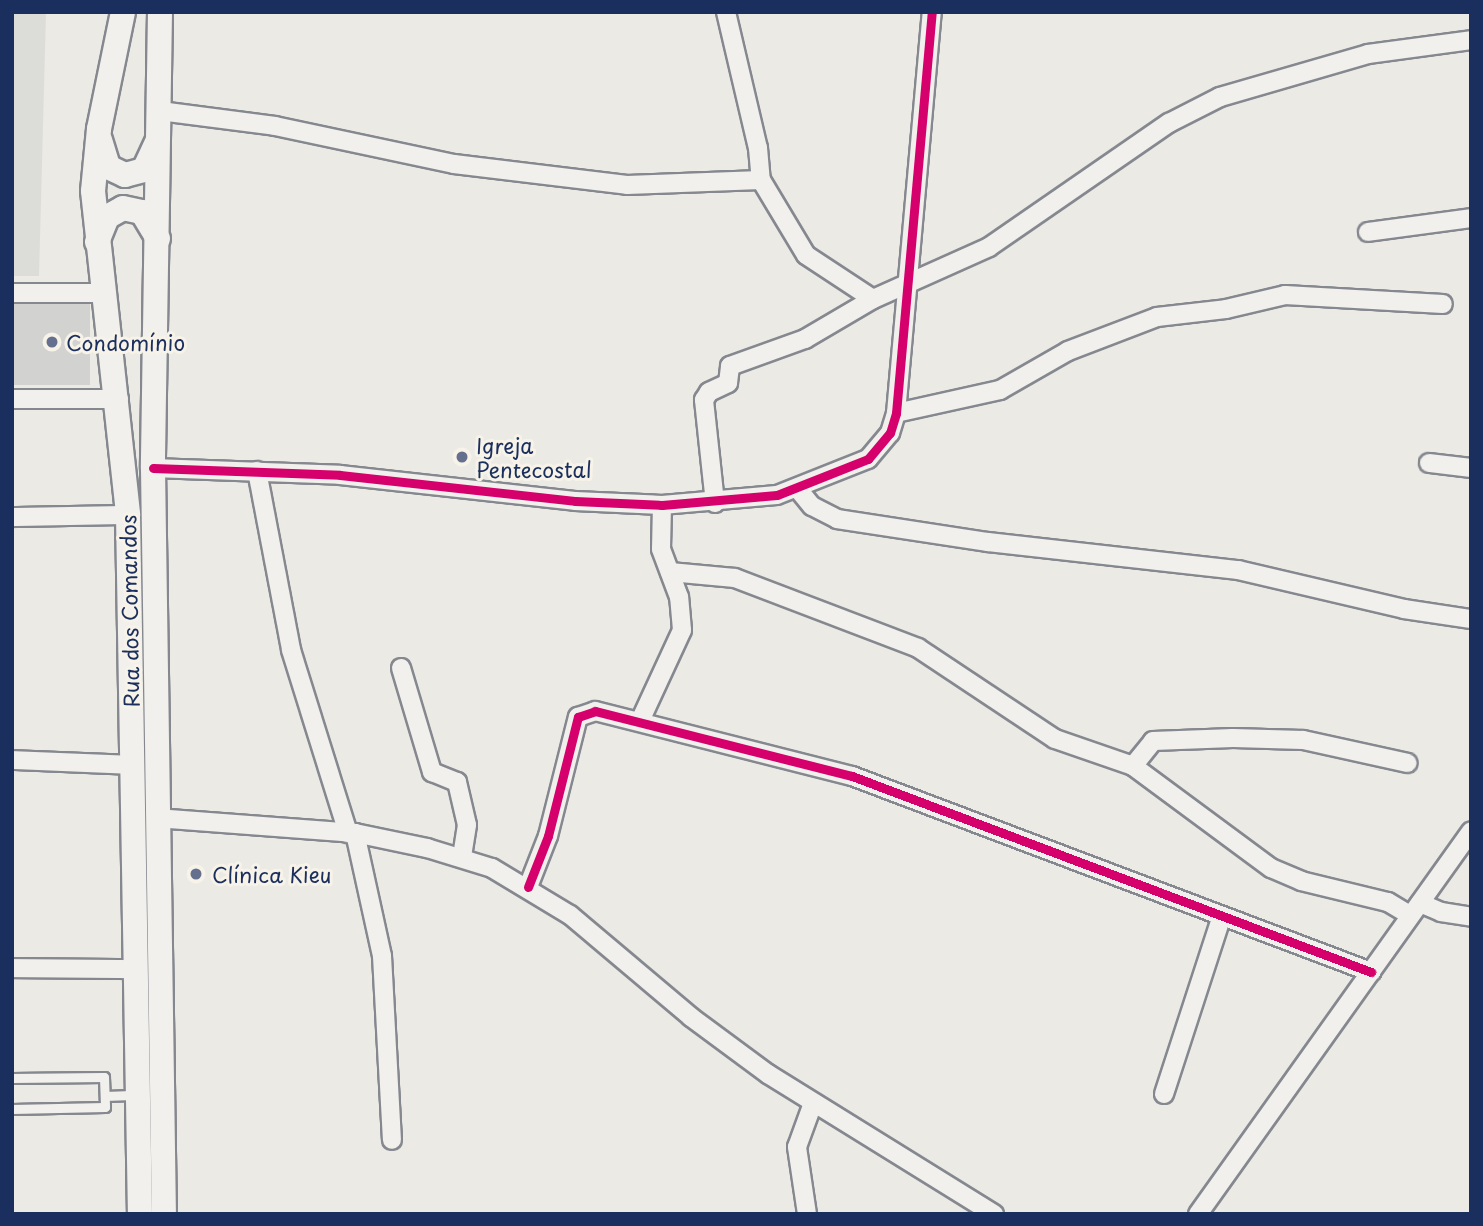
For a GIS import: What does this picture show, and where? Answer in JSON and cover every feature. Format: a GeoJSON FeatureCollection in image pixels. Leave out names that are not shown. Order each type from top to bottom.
{"type":"FeatureCollection","features":[{"type":"Feature","properties":{"kind":"main road","name":"Rua dos Comandos"},"geometry":{"type":"LineString","coordinates":[[122,12],[99,129],[93,184],[96,243],[119,399],[128,515],[131,765],[138,970],[140,1214]]}},
{"type":"Feature","properties":{"kind":"main road","name":"Rua dos Comandos"},"geometry":{"type":"LineString","coordinates":[[160,12],[159,239],[153,468],[156,818],[164,1214]]}},
{"type":"Feature","properties":{"kind":"main road"},"geometry":{"type":"LineString","coordinates":[[99,129],[108,167],[125,175],[144,170],[160,123]]}},
{"type":"Feature","properties":{"kind":"main road"},"geometry":{"type":"LineString","coordinates":[[96,243],[107,217],[123,208],[142,212],[159,239]]}},
{"type":"Feature","properties":{"kind":"street"},"geometry":{"type":"LineString","coordinates":[[726,12],[756,136],[761,180],[806,255],[873,299]]}},
{"type":"Feature","properties":{"kind":"street"},"geometry":{"type":"LineString","coordinates":[[153,468],[257,471],[662,505],[716,503],[798,489],[868,458],[890,433],[896,413],[932,12]]}},
{"type":"Feature","properties":{"kind":"street"},"geometry":{"type":"LineString","coordinates":[[716,503],[706,395],[728,383],[730,366],[805,339],[873,299],[989,247],[1169,123],[1220,97],[1368,54],[1471,40]]}},
{"type":"Feature","properties":{"kind":"street"},"geometry":{"type":"LineString","coordinates":[[160,123],[275,126],[454,164],[627,185],[761,180]]}},
{"type":"Feature","properties":{"kind":"street"},"geometry":{"type":"LineString","coordinates":[[1368,232],[1471,218]]}},
{"type":"Feature","properties":{"kind":"street"},"geometry":{"type":"LineString","coordinates":[[12,293],[104,293]]}},
{"type":"Feature","properties":{"kind":"street"},"geometry":{"type":"LineString","coordinates":[[896,413],[1000,390],[1068,351],[1157,317],[1226,309],[1286,295],[1383,304],[1443,304]]}},
{"type":"Feature","properties":{"kind":"street"},"geometry":{"type":"LineString","coordinates":[[12,399],[119,399]]}},
{"type":"Feature","properties":{"kind":"street"},"geometry":{"type":"LineString","coordinates":[[1429,463],[1471,468]]}},
{"type":"Feature","properties":{"kind":"street"},"geometry":{"type":"LineString","coordinates":[[257,471],[291,650],[351,833],[382,956],[392,1140]]}},
{"type":"Feature","properties":{"kind":"street"},"geometry":{"type":"LineString","coordinates":[[798,489],[812,506],[837,519],[988,542],[1238,570],[1404,609],[1471,619]]}},
{"type":"Feature","properties":{"kind":"street"},"geometry":{"type":"LineString","coordinates":[[640,721],[682,629],[679,597],[661,549],[662,505]]}},
{"type":"Feature","properties":{"kind":"street"},"geometry":{"type":"LineString","coordinates":[[12,517],[128,515]]}},
{"type":"Feature","properties":{"kind":"street"},"geometry":{"type":"LineString","coordinates":[[670,572],[734,578],[897,639],[943,661],[1055,739],[1133,766],[1271,868],[1301,881],[1415,909],[1471,917]]}},
{"type":"Feature","properties":{"kind":"street"},"geometry":{"type":"LineString","coordinates":[[401,668],[432,772],[457,782],[467,825],[462,858]]}},
{"type":"Feature","properties":{"kind":"street"},"geometry":{"type":"LineString","coordinates":[[528,887],[548,836],[578,717],[595,711],[852,776],[993,826],[1221,919],[1371,972]]}},
{"type":"Feature","properties":{"kind":"street"},"geometry":{"type":"LineString","coordinates":[[1133,766],[1153,741],[1245,738],[1303,740],[1408,763]]}},
{"type":"Feature","properties":{"kind":"street"},"geometry":{"type":"LineString","coordinates":[[12,760],[131,765]]}},
{"type":"Feature","properties":{"kind":"street"},"geometry":{"type":"LineString","coordinates":[[156,818],[351,833],[462,858],[528,887],[570,915],[691,1017],[813,1103],[994,1214]]}},
{"type":"Feature","properties":{"kind":"street"},"geometry":{"type":"LineString","coordinates":[[1198,1214],[1471,831]]}},
{"type":"Feature","properties":{"kind":"street"},"geometry":{"type":"LineString","coordinates":[[1164,1094],[1221,919]]}},
{"type":"Feature","properties":{"kind":"street"},"geometry":{"type":"LineString","coordinates":[[12,968],[138,970]]}},
{"type":"Feature","properties":{"kind":"street"},"geometry":{"type":"LineString","coordinates":[[807,1214],[797,1147],[813,1103]]}},
{"type":"Feature","properties":{"kind":"lane"},"geometry":{"type":"LineString","coordinates":[[12,1078],[104,1077],[105,1096],[105,1107],[12,1108]]}},
{"type":"Feature","properties":{"kind":"lane"},"geometry":{"type":"LineString","coordinates":[[105,1096],[140,1095]]}},
{"type":"Feature","properties":{"kind":"shaded area"},"geometry":{"type":"Polygon","coordinates":[[[12,12],[46,12],[39,276],[12,276],[12,12]]]}},
{"type":"Feature","properties":{"kind":"building","name":"Condomínio"},"geometry":{"type":"Polygon","coordinates":[[[12,304],[90,304],[90,385],[12,385],[12,304]]]}},
{"type":"Feature","properties":{"kind":"cycle path"},"geometry":{"type":"LineString","coordinates":[[153,468],[340,475],[575,501],[662,505],[777,495],[868,459],[890,433],[896,413],[932,12]]}},
{"type":"Feature","properties":{"kind":"cycle path"},"geometry":{"type":"LineString","coordinates":[[528,887],[548,836],[578,717],[595,711],[852,776],[1371,972]]}},
{"type":"Feature","properties":{"kind":"place","name":"Condomínio"},"geometry":{"type":"Point","coordinates":[52,342]}},
{"type":"Feature","properties":{"kind":"place","name":"Igreja Pentecostal"},"geometry":{"type":"Point","coordinates":[462,457]}},
{"type":"Feature","properties":{"kind":"place","name":"Clínica Kieu"},"geometry":{"type":"Point","coordinates":[196,874]}}]}
